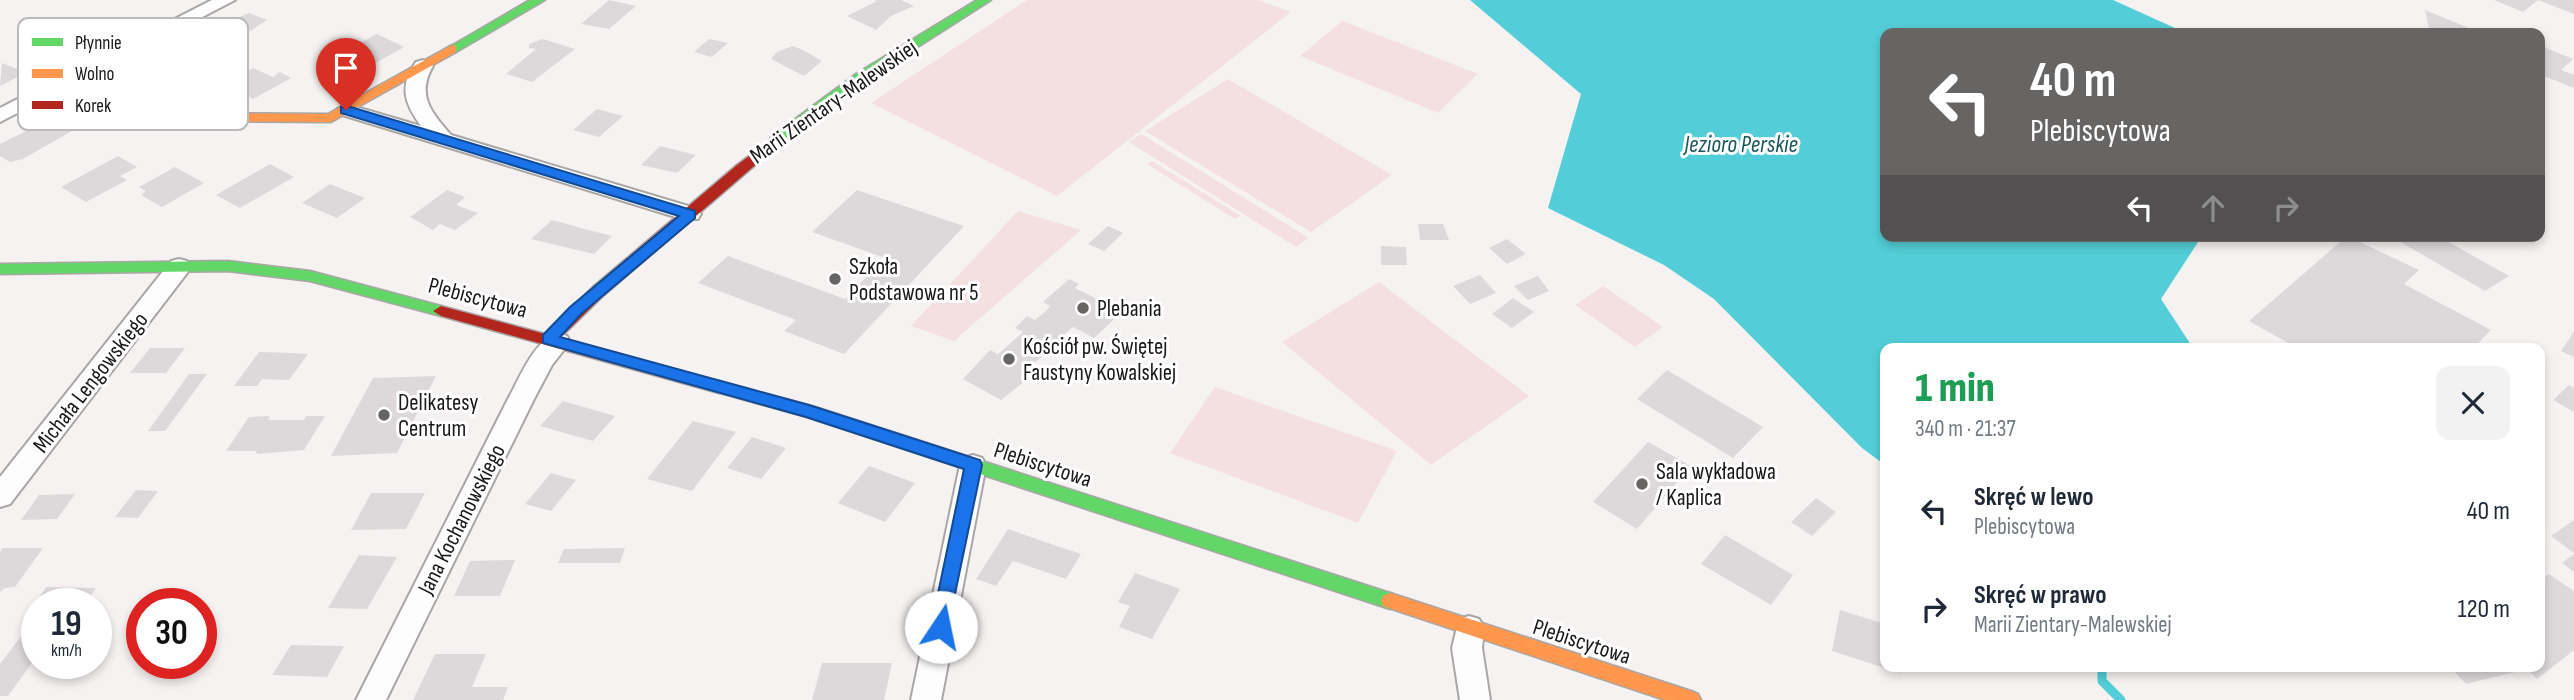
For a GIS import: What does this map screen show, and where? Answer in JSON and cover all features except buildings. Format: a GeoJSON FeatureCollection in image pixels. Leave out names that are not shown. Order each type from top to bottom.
{"type":"FeatureCollection","features":[{"type":"Feature","properties":{"kind":"street"},"geometry":{"type":"LineString","coordinates":[[191,18],[226,0]]}},
{"type":"Feature","properties":{"kind":"street"},"geometry":{"type":"LineString","coordinates":[[248,117],[331,118],[539,0]]}},
{"type":"Feature","properties":{"kind":"street","name":"Marii Zientary-Malewskiej"},"geometry":{"type":"LineString","coordinates":[[554,341],[575,311],[690,214],[743,164],[861,77],[985,0]]}},
{"type":"Feature","properties":{"kind":"street"},"geometry":{"type":"LineString","coordinates":[[423,66],[414,78],[414,95],[424,117],[444,139]]}},
{"type":"Feature","properties":{"kind":"street"},"geometry":{"type":"LineString","coordinates":[[0,116],[18,107]]}},
{"type":"Feature","properties":{"kind":"street"},"geometry":{"type":"LineString","coordinates":[[346,110],[690,214]]}},
{"type":"Feature","properties":{"kind":"street","name":"Michała Lengowskiego"},"geometry":{"type":"LineString","coordinates":[[0,496],[179,267]]}},
{"type":"Feature","properties":{"kind":"street","name":"Plebiscytowa"},"geometry":{"type":"LineString","coordinates":[[0,269],[268,269],[310,276],[809,411],[1691,700]]}},
{"type":"Feature","properties":{"kind":"street","name":"Jana Kochanowskiego"},"geometry":{"type":"LineString","coordinates":[[371,700],[521,399],[554,341]]}},
{"type":"Feature","properties":{"kind":"street"},"geometry":{"type":"LineString","coordinates":[[926,700],[974,465]]}},
{"type":"Feature","properties":{"kind":"street"},"geometry":{"type":"LineString","coordinates":[[1469,628],[1467,648],[1475,700]]}},
{"type":"Feature","properties":{"kind":"shaded area"},"geometry":{"type":"Polygon","coordinates":[[[1027,0],[1259,0],[1291,12],[1057,196],[871,103],[1027,0]]]}},
{"type":"Feature","properties":{"kind":"shaded area"},"geometry":{"type":"Polygon","coordinates":[[[1342,21],[1478,74],[1438,113],[1300,56],[1342,21]]]}},
{"type":"Feature","properties":{"kind":"shaded area"},"geometry":{"type":"Polygon","coordinates":[[[1228,79],[1392,175],[1311,232],[1145,131],[1228,79]]]}},
{"type":"Feature","properties":{"kind":"shaded area"},"geometry":{"type":"Polygon","coordinates":[[[1141,134],[1309,238],[1296,247],[1129,142],[1141,134]]]}},
{"type":"Feature","properties":{"kind":"shaded area"},"geometry":{"type":"Polygon","coordinates":[[[1152,161],[1241,216],[1235,219],[1147,164],[1152,161]]]}},
{"type":"Feature","properties":{"kind":"shaded area"},"geometry":{"type":"Polygon","coordinates":[[[1018,211],[1081,230],[954,341],[911,326],[1018,211]]]}},
{"type":"Feature","properties":{"kind":"shaded area"},"geometry":{"type":"Polygon","coordinates":[[[1379,282],[1529,396],[1431,465],[1282,342],[1379,282]]]}},
{"type":"Feature","properties":{"kind":"shaded area"},"geometry":{"type":"Polygon","coordinates":[[[1603,286],[1663,327],[1635,347],[1575,305],[1603,286]]]}},
{"type":"Feature","properties":{"kind":"shaded area"},"geometry":{"type":"Polygon","coordinates":[[[1215,387],[1397,451],[1358,523],[1170,453],[1215,387]]]}},
{"type":"Feature","properties":{"kind":"water","name":"Jezioro Perskie"},"geometry":{"type":"Polygon","coordinates":[[[1470,0],[2113,0],[2175,28],[1880,28],[1880,242],[2198,242],[2161,299],[2190,343],[1880,343],[1880,461],[1862,448],[1714,299],[1664,265],[1548,208],[1581,94],[1470,0]]]}},
{"type":"Feature","properties":{"kind":"waterway"},"geometry":{"type":"LineString","coordinates":[[2102,672],[2102,681],[2121,700]]}},
{"type":"Feature","properties":{"kind":"traffic: fast"},"geometry":{"type":"LineString","coordinates":[[452,49],[539,0]]}},
{"type":"Feature","properties":{"kind":"traffic: fast"},"geometry":{"type":"LineString","coordinates":[[776,140],[861,77],[985,0]]}},
{"type":"Feature","properties":{"kind":"traffic: fast"},"geometry":{"type":"LineString","coordinates":[[0,269],[228,266],[310,276],[441,311]]}},
{"type":"Feature","properties":{"kind":"traffic: fast"},"geometry":{"type":"LineString","coordinates":[[719,387],[809,411],[1390,601]]}},
{"type":"Feature","properties":{"kind":"traffic: slow"},"geometry":{"type":"LineString","coordinates":[[248,117],[331,118],[452,49]]}},
{"type":"Feature","properties":{"kind":"traffic: slow"},"geometry":{"type":"LineString","coordinates":[[1390,601],[1691,700]]}},
{"type":"Feature","properties":{"kind":"traffic: jam"},"geometry":{"type":"LineString","coordinates":[[549,339],[599,291],[776,140]]}},
{"type":"Feature","properties":{"kind":"traffic: jam"},"geometry":{"type":"LineString","coordinates":[[441,311],[719,387]]}},
{"type":"Feature","properties":{"kind":"place","name":"Szkoła Podstawowa nr 5"},"geometry":{"type":"Point","coordinates":[835,279]}},
{"type":"Feature","properties":{"kind":"place","name":"Plebania"},"geometry":{"type":"Point","coordinates":[1083,308]}},
{"type":"Feature","properties":{"kind":"place","name":"Kościół pw. Świętej Faustyny Kowalskiej"},"geometry":{"type":"Point","coordinates":[1009,359]}},
{"type":"Feature","properties":{"kind":"place","name":"Delikatesy Centrum"},"geometry":{"type":"Point","coordinates":[384,415]}},
{"type":"Feature","properties":{"kind":"place","name":"Sala wykładowa / Kaplica"},"geometry":{"type":"Point","coordinates":[1642,484]}},
{"type":"Feature","properties":{"kind":"route"},"geometry":{"type":"LineString","coordinates":[[346,110],[690,214],[575,311],[549,339],[809,411],[974,465],[941,627]]}}]}
